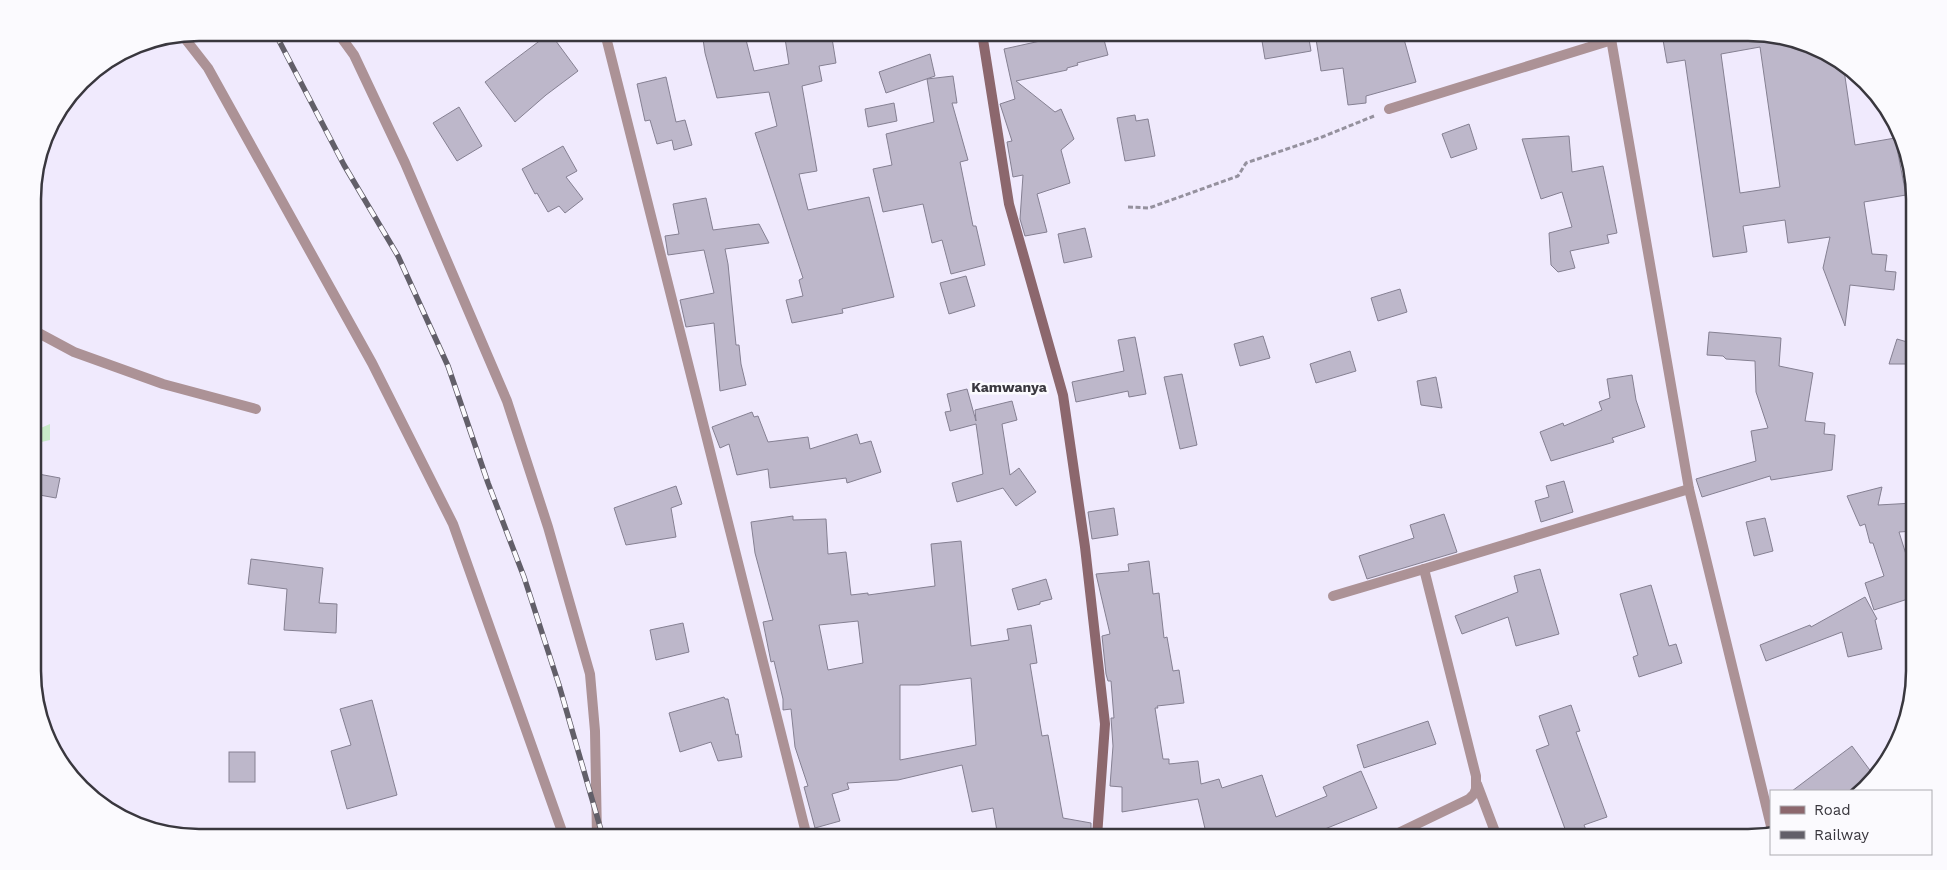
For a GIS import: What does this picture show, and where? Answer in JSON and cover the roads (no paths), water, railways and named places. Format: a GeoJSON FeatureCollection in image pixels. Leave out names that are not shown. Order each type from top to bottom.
{"type":"FeatureCollection","features":[{"type":"Feature","properties":{"kind":"main road"},"geometry":{"type":"LineString","coordinates":[[983,41],[1009,204],[1063,395],[1106,724],[1098,828]]}},
{"type":"Feature","properties":{"kind":"street"},"geometry":{"type":"LineString","coordinates":[[344,41],[354,55],[405,163],[507,401],[548,527],[590,674],[596,748],[597,829]]}},
{"type":"Feature","properties":{"kind":"street"},"geometry":{"type":"LineString","coordinates":[[607,41],[805,829]]}},
{"type":"Feature","properties":{"kind":"street"},"geometry":{"type":"LineString","coordinates":[[1389,109],[1596,41]]}},
{"type":"Feature","properties":{"kind":"street"},"geometry":{"type":"LineString","coordinates":[[1612,41],[1689,490],[1770,822]]}},
{"type":"Feature","properties":{"kind":"street"},"geometry":{"type":"LineString","coordinates":[[188,42],[208,68],[372,362],[453,524],[561,829]]}},
{"type":"Feature","properties":{"kind":"street"},"geometry":{"type":"LineString","coordinates":[[42,335],[74,352],[163,384],[256,409]]}},
{"type":"Feature","properties":{"kind":"street"},"geometry":{"type":"LineString","coordinates":[[1334,596],[1689,490]]}},
{"type":"Feature","properties":{"kind":"street"},"geometry":{"type":"LineString","coordinates":[[1424,569],[1471,751],[1477,784],[1494,828]]}},
{"type":"Feature","properties":{"kind":"street"},"geometry":{"type":"LineString","coordinates":[[1408,828],[1469,799],[1474,794],[1477,784]]}},
{"type":"Feature","properties":{"kind":"railway"},"geometry":{"type":"LineString","coordinates":[[279,41],[344,165],[398,256],[448,366],[488,483],[524,577],[559,685],[601,829]]}},
{"type":"Feature","properties":{"kind":"district","name":"Kamwanya"},"geometry":{"type":"Point","coordinates":[1009,387]}}]}
